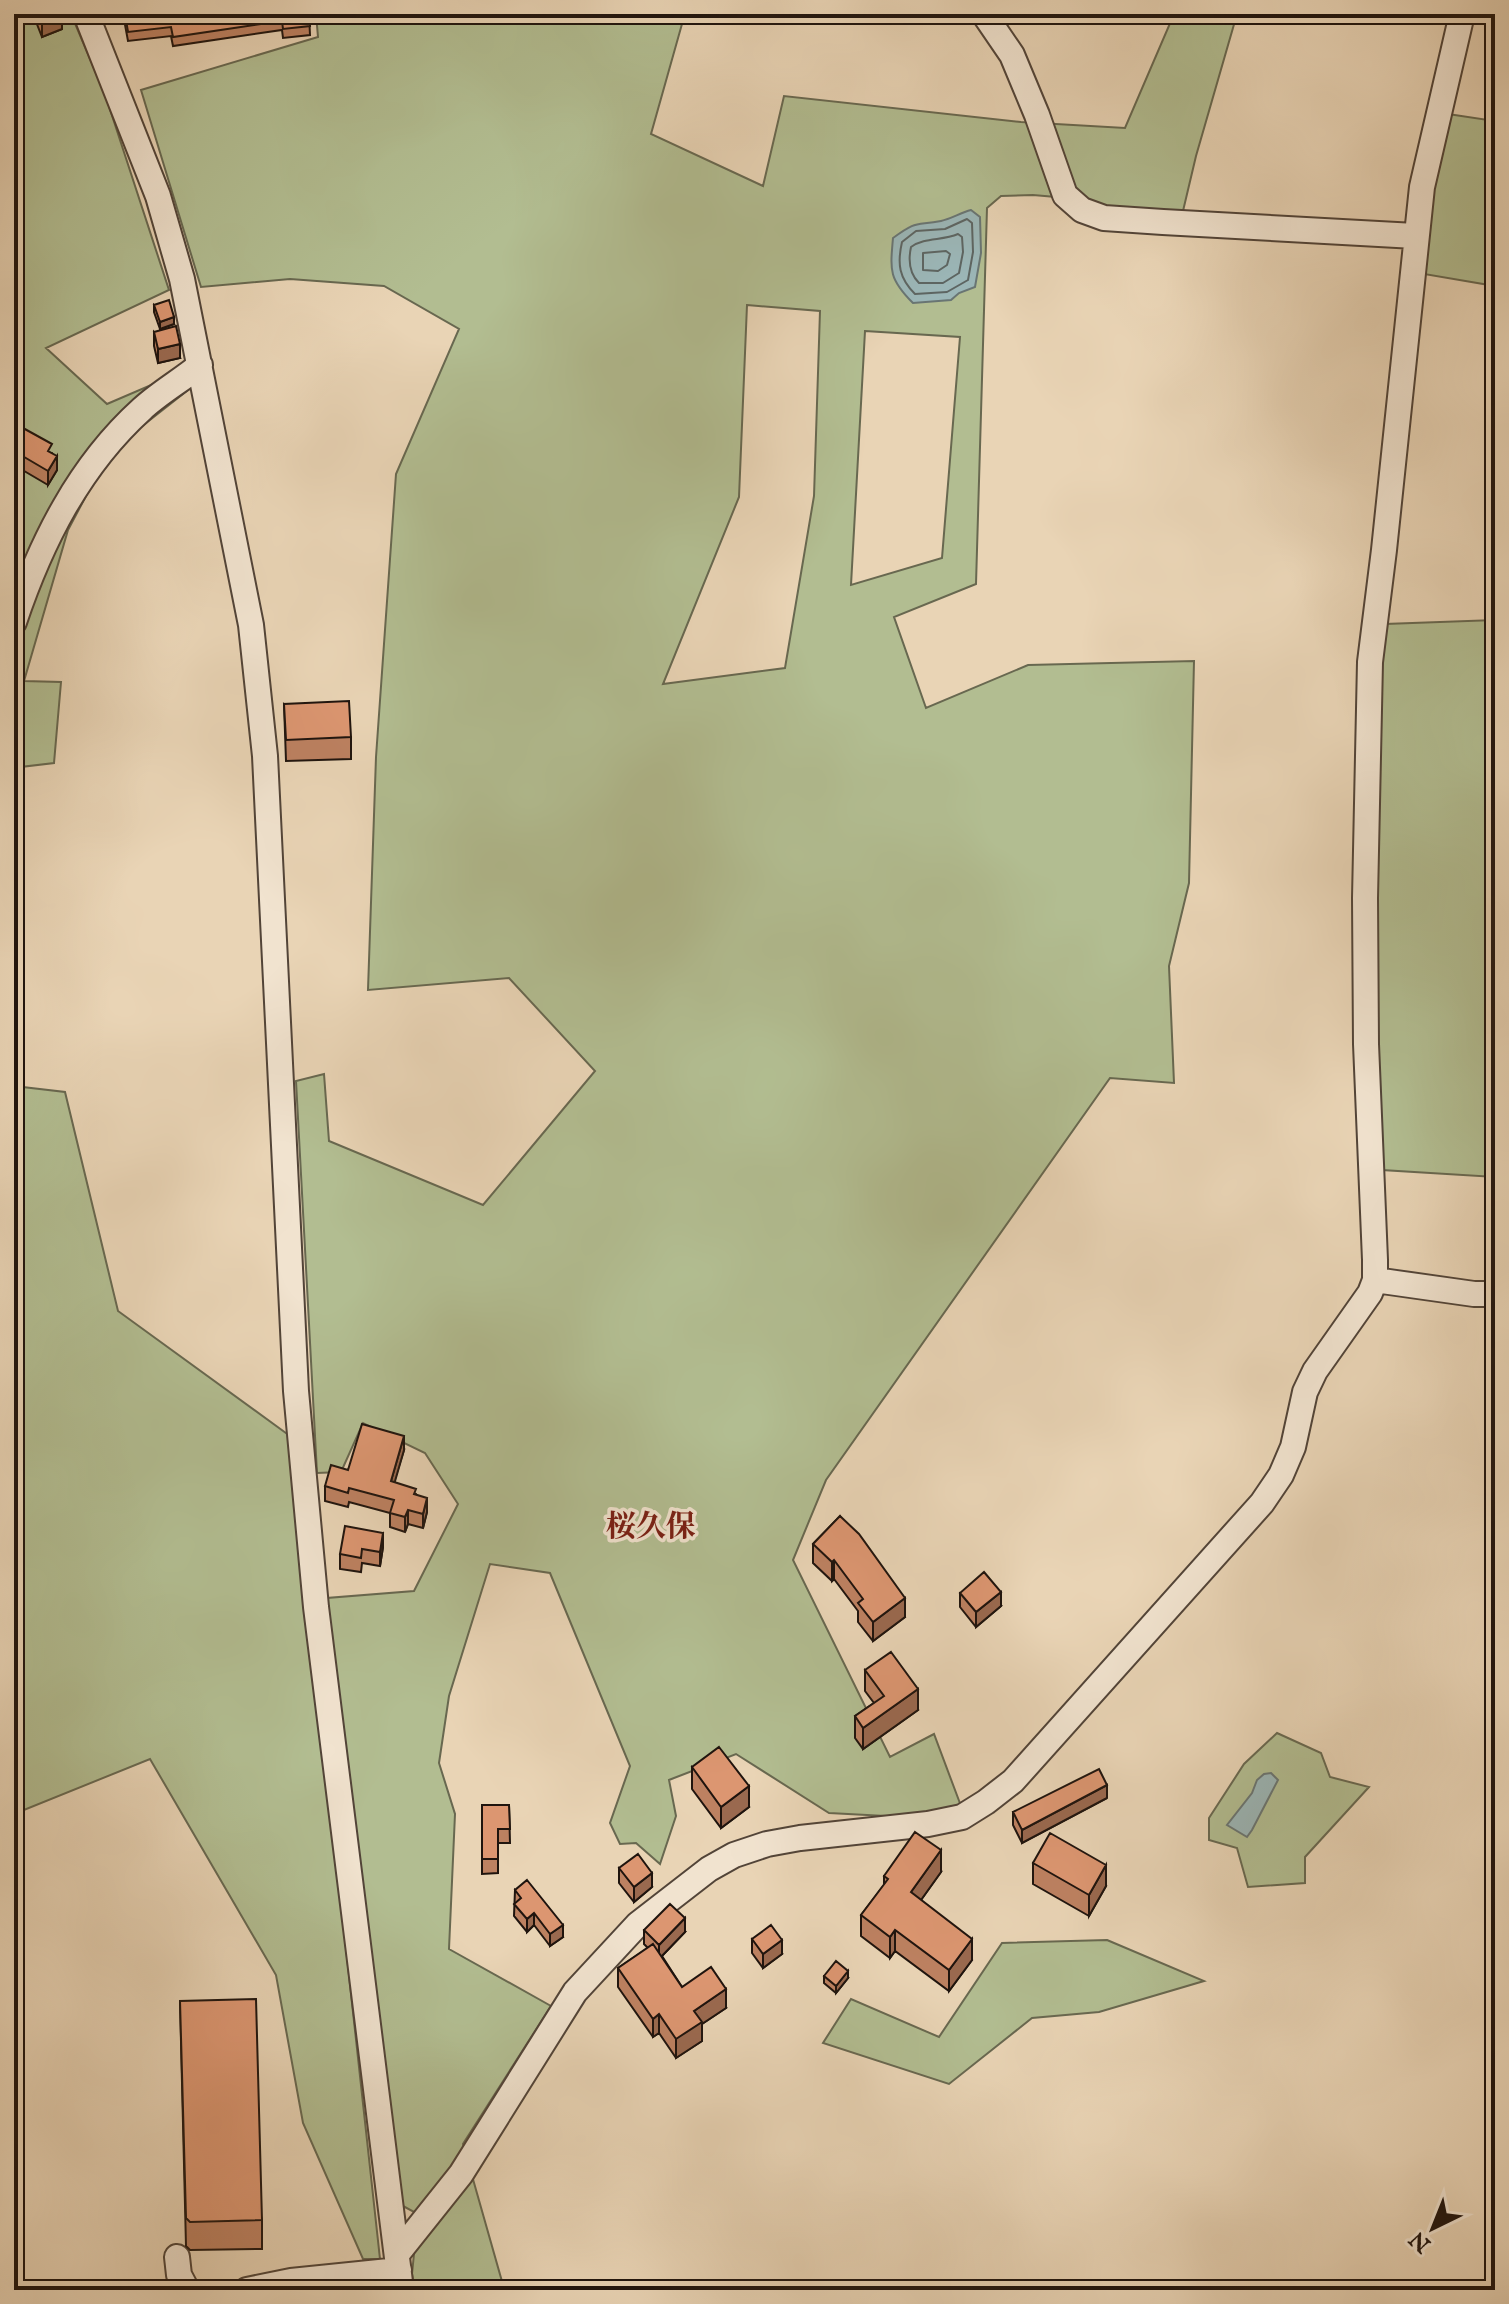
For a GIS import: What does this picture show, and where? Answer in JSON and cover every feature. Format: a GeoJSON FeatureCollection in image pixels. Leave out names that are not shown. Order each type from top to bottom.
{"type":"FeatureCollection","features":[{"type":"Feature","properties":{"kind":"street"},"geometry":{"type":"LineString","coordinates":[[86,14],[158,196],[182,279],[253,640],[265,756],[296,1391],[316,1607],[399,2271]]}},
{"type":"Feature","properties":{"kind":"street"},"geometry":{"type":"LineString","coordinates":[[984,14],[1012,55],[1065,195],[1082,210],[1104,218],[1415,236]]}},
{"type":"Feature","properties":{"kind":"street"},"geometry":{"type":"LineString","coordinates":[[399,2271],[575,1992],[638,1924],[709,1869],[734,1855],[789,1840],[928,1824],[962,1817],[1013,1781],[1262,1503],[1281,1475],[1293,1447],[1305,1392],[1315,1371],[1359,1310],[1375,1280],[1373,1163],[1366,1044],[1365,898],[1370,662],[1415,236],[1431,141],[1462,14]]}},
{"type":"Feature","properties":{"kind":"street"},"geometry":{"type":"LineString","coordinates":[[14,622],[25,588],[47,541],[88,466],[115,434],[145,406],[200,365]]}},
{"type":"Feature","properties":{"kind":"street"},"geometry":{"type":"LineString","coordinates":[[1375,1280],[1474,1294],[1495,1294]]}},
{"type":"Feature","properties":{"kind":"street"},"geometry":{"type":"LineString","coordinates":[[177,2257],[179,2275],[187,2290]]}},
{"type":"Feature","properties":{"kind":"street"},"geometry":{"type":"LineString","coordinates":[[247,2290],[291,2281],[399,2271]]}},
{"type":"Feature","properties":{"kind":"green space"},"geometry":{"type":"Polygon","coordinates":[[[14,14],[71,14],[105,94],[169,290],[46,348],[107,404],[165,379],[192,387],[141,427],[104,462],[68,530],[24,681],[61,682],[54,763],[21,767],[14,867],[14,14]]]}},
{"type":"Feature","properties":{"kind":"green space"},"geometry":{"type":"Polygon","coordinates":[[[316,14],[649,14],[682,24],[651,134],[763,186],[784,96],[1021,122],[1125,128],[1174,14],[1237,14],[1183,211],[1102,210],[1056,197],[1033,195],[1001,196],[987,208],[976,584],[894,617],[926,708],[1028,665],[1194,661],[1189,883],[1169,966],[1174,1083],[1110,1078],[826,1480],[793,1560],[890,1757],[934,1734],[961,1806],[924,1818],[829,1813],[736,1754],[669,1780],[676,1816],[660,1864],[636,1843],[620,1844],[610,1823],[630,1766],[550,1573],[490,1564],[449,1696],[439,1763],[455,1814],[449,1949],[551,2006],[463,2144],[503,2285],[501,2290],[415,2290],[412,2274],[418,2214],[403,2206],[366,1933],[327,1598],[414,1591],[458,1504],[425,1453],[363,1423],[341,1472],[317,1473],[296,1081],[324,1074],[329,1141],[483,1205],[595,1071],[509,978],[368,990],[376,757],[396,474],[459,329],[384,286],[290,279],[201,287],[141,90],[318,37],[316,14]],[[747,305],[739,497],[663,684],[785,668],[814,496],[820,311],[747,305]],[[865,331],[851,585],[942,558],[960,337],[865,331]]]}},
{"type":"Feature","properties":{"kind":"green space"},"geometry":{"type":"Polygon","coordinates":[[[1448,114],[1495,121],[1495,286],[1424,274],[1428,191],[1448,114]]]}},
{"type":"Feature","properties":{"kind":"green space"},"geometry":{"type":"Polygon","coordinates":[[[1495,620],[1495,1177],[1382,1170],[1372,1031],[1376,673],[1385,624],[1495,620]]]}},
{"type":"Feature","properties":{"kind":"green space"},"geometry":{"type":"Polygon","coordinates":[[[14,1086],[65,1092],[118,1311],[290,1436],[380,2259],[363,2259],[303,2123],[276,1975],[150,1759],[14,1814],[14,1086]]]}},
{"type":"Feature","properties":{"kind":"green space"},"geometry":{"type":"Polygon","coordinates":[[[1277,1733],[1321,1753],[1330,1777],[1369,1787],[1305,1857],[1305,1883],[1248,1887],[1237,1848],[1209,1840],[1209,1818],[1244,1764],[1277,1733]]]}},
{"type":"Feature","properties":{"kind":"green space"},"geometry":{"type":"Polygon","coordinates":[[[1107,1940],[1204,1981],[1099,2012],[1032,2018],[949,2084],[823,2043],[851,1999],[939,2037],[1002,1943],[1107,1940]]]}},
{"type":"Feature","properties":{"kind":"water"},"geometry":{"type":"Polygon","coordinates":[[[971,210],[980,217],[981,253],[975,287],[951,300],[913,303],[895,281],[891,259],[893,238],[912,226],[945,220],[971,210]]]}},
{"type":"Feature","properties":{"kind":"water"},"geometry":{"type":"Polygon","coordinates":[[[1271,1773],[1278,1780],[1247,1837],[1227,1825],[1252,1793],[1257,1780],[1271,1773]]]}},
{"type":"Feature","properties":{"kind":"building"},"geometry":{"type":"Polygon","coordinates":[[[38,14],[62,14],[42,23],[38,14]]]}},
{"type":"Feature","properties":{"kind":"building"},"geometry":{"type":"Polygon","coordinates":[[[125,14],[309,14],[310,26],[283,29],[282,21],[173,37],[171,27],[128,32],[125,14]]]}},
{"type":"Feature","properties":{"kind":"building"},"geometry":{"type":"Polygon","coordinates":[[[169,300],[174,317],[160,322],[154,305],[169,300]]]}},
{"type":"Feature","properties":{"kind":"building"},"geometry":{"type":"Polygon","coordinates":[[[176,326],[180,344],[158,349],[154,332],[176,326]]]}},
{"type":"Feature","properties":{"kind":"building"},"geometry":{"type":"Polygon","coordinates":[[[23,428],[52,444],[48,451],[57,456],[48,471],[14,451],[23,428]]]}},
{"type":"Feature","properties":{"kind":"building"},"geometry":{"type":"Polygon","coordinates":[[[349,701],[351,737],[286,740],[284,704],[349,701]]]}},
{"type":"Feature","properties":{"kind":"building"},"geometry":{"type":"Polygon","coordinates":[[[362,1424],[404,1436],[391,1481],[416,1489],[414,1494],[427,1498],[423,1514],[408,1510],[405,1517],[390,1513],[394,1500],[349,1488],[348,1493],[325,1486],[331,1465],[348,1470],[362,1424]]]}},
{"type":"Feature","properties":{"kind":"building"},"geometry":{"type":"Polygon","coordinates":[[[840,1516],[859,1534],[905,1598],[873,1622],[858,1603],[863,1599],[834,1560],[832,1562],[813,1544],[840,1516]]]}},
{"type":"Feature","properties":{"kind":"building"},"geometry":{"type":"Polygon","coordinates":[[[345,1526],[383,1533],[380,1552],[362,1549],[361,1558],[340,1554],[345,1526]]]}},
{"type":"Feature","properties":{"kind":"building"},"geometry":{"type":"Polygon","coordinates":[[[984,1572],[1001,1592],[976,1612],[960,1593],[984,1572]]]}},
{"type":"Feature","properties":{"kind":"building"},"geometry":{"type":"Polygon","coordinates":[[[891,1652],[918,1689],[863,1728],[855,1716],[884,1696],[865,1670],[891,1652]]]}},
{"type":"Feature","properties":{"kind":"building"},"geometry":{"type":"Polygon","coordinates":[[[719,1747],[749,1786],[721,1807],[692,1767],[719,1747]]]}},
{"type":"Feature","properties":{"kind":"building"},"geometry":{"type":"Polygon","coordinates":[[[1099,1769],[1107,1785],[1022,1830],[1013,1812],[1099,1769]]]}},
{"type":"Feature","properties":{"kind":"building"},"geometry":{"type":"Polygon","coordinates":[[[482,1805],[509,1805],[510,1829],[498,1829],[498,1859],[482,1859],[482,1805]]]}},
{"type":"Feature","properties":{"kind":"building"},"geometry":{"type":"Polygon","coordinates":[[[915,1832],[941,1850],[911,1892],[972,1939],[949,1970],[895,1930],[890,1937],[861,1915],[888,1879],[884,1876],[915,1832]]]}},
{"type":"Feature","properties":{"kind":"building"},"geometry":{"type":"Polygon","coordinates":[[[1050,1833],[1106,1865],[1089,1895],[1033,1863],[1050,1833]]]}},
{"type":"Feature","properties":{"kind":"building"},"geometry":{"type":"Polygon","coordinates":[[[638,1854],[652,1873],[634,1887],[619,1868],[638,1854]]]}},
{"type":"Feature","properties":{"kind":"building"},"geometry":{"type":"Polygon","coordinates":[[[527,1880],[563,1925],[550,1934],[534,1913],[527,1919],[514,1904],[521,1898],[515,1890],[527,1880]]]}},
{"type":"Feature","properties":{"kind":"building"},"geometry":{"type":"Polygon","coordinates":[[[670,1904],[685,1918],[659,1945],[644,1930],[670,1904]]]}},
{"type":"Feature","properties":{"kind":"building"},"geometry":{"type":"Polygon","coordinates":[[[771,1925],[782,1940],[763,1954],[752,1939],[771,1925]]]}},
{"type":"Feature","properties":{"kind":"building"},"geometry":{"type":"Polygon","coordinates":[[[653,1944],[682,1987],[711,1967],[726,1989],[694,2011],[702,2022],[676,2039],[659,2014],[653,2019],[618,1968],[653,1944]]]}},
{"type":"Feature","properties":{"kind":"building"},"geometry":{"type":"Polygon","coordinates":[[[836,1961],[848,1971],[836,1986],[824,1976],[836,1961]]]}},
{"type":"Feature","properties":{"kind":"building"},"geometry":{"type":"Polygon","coordinates":[[[256,1999],[262,2220],[190,2222],[186,2218],[180,2001],[256,1999]]]}},
{"type":"Feature","properties":{"kind":"district","name":"桜久保"},"geometry":{"type":"Point","coordinates":[651,1526]}}]}
